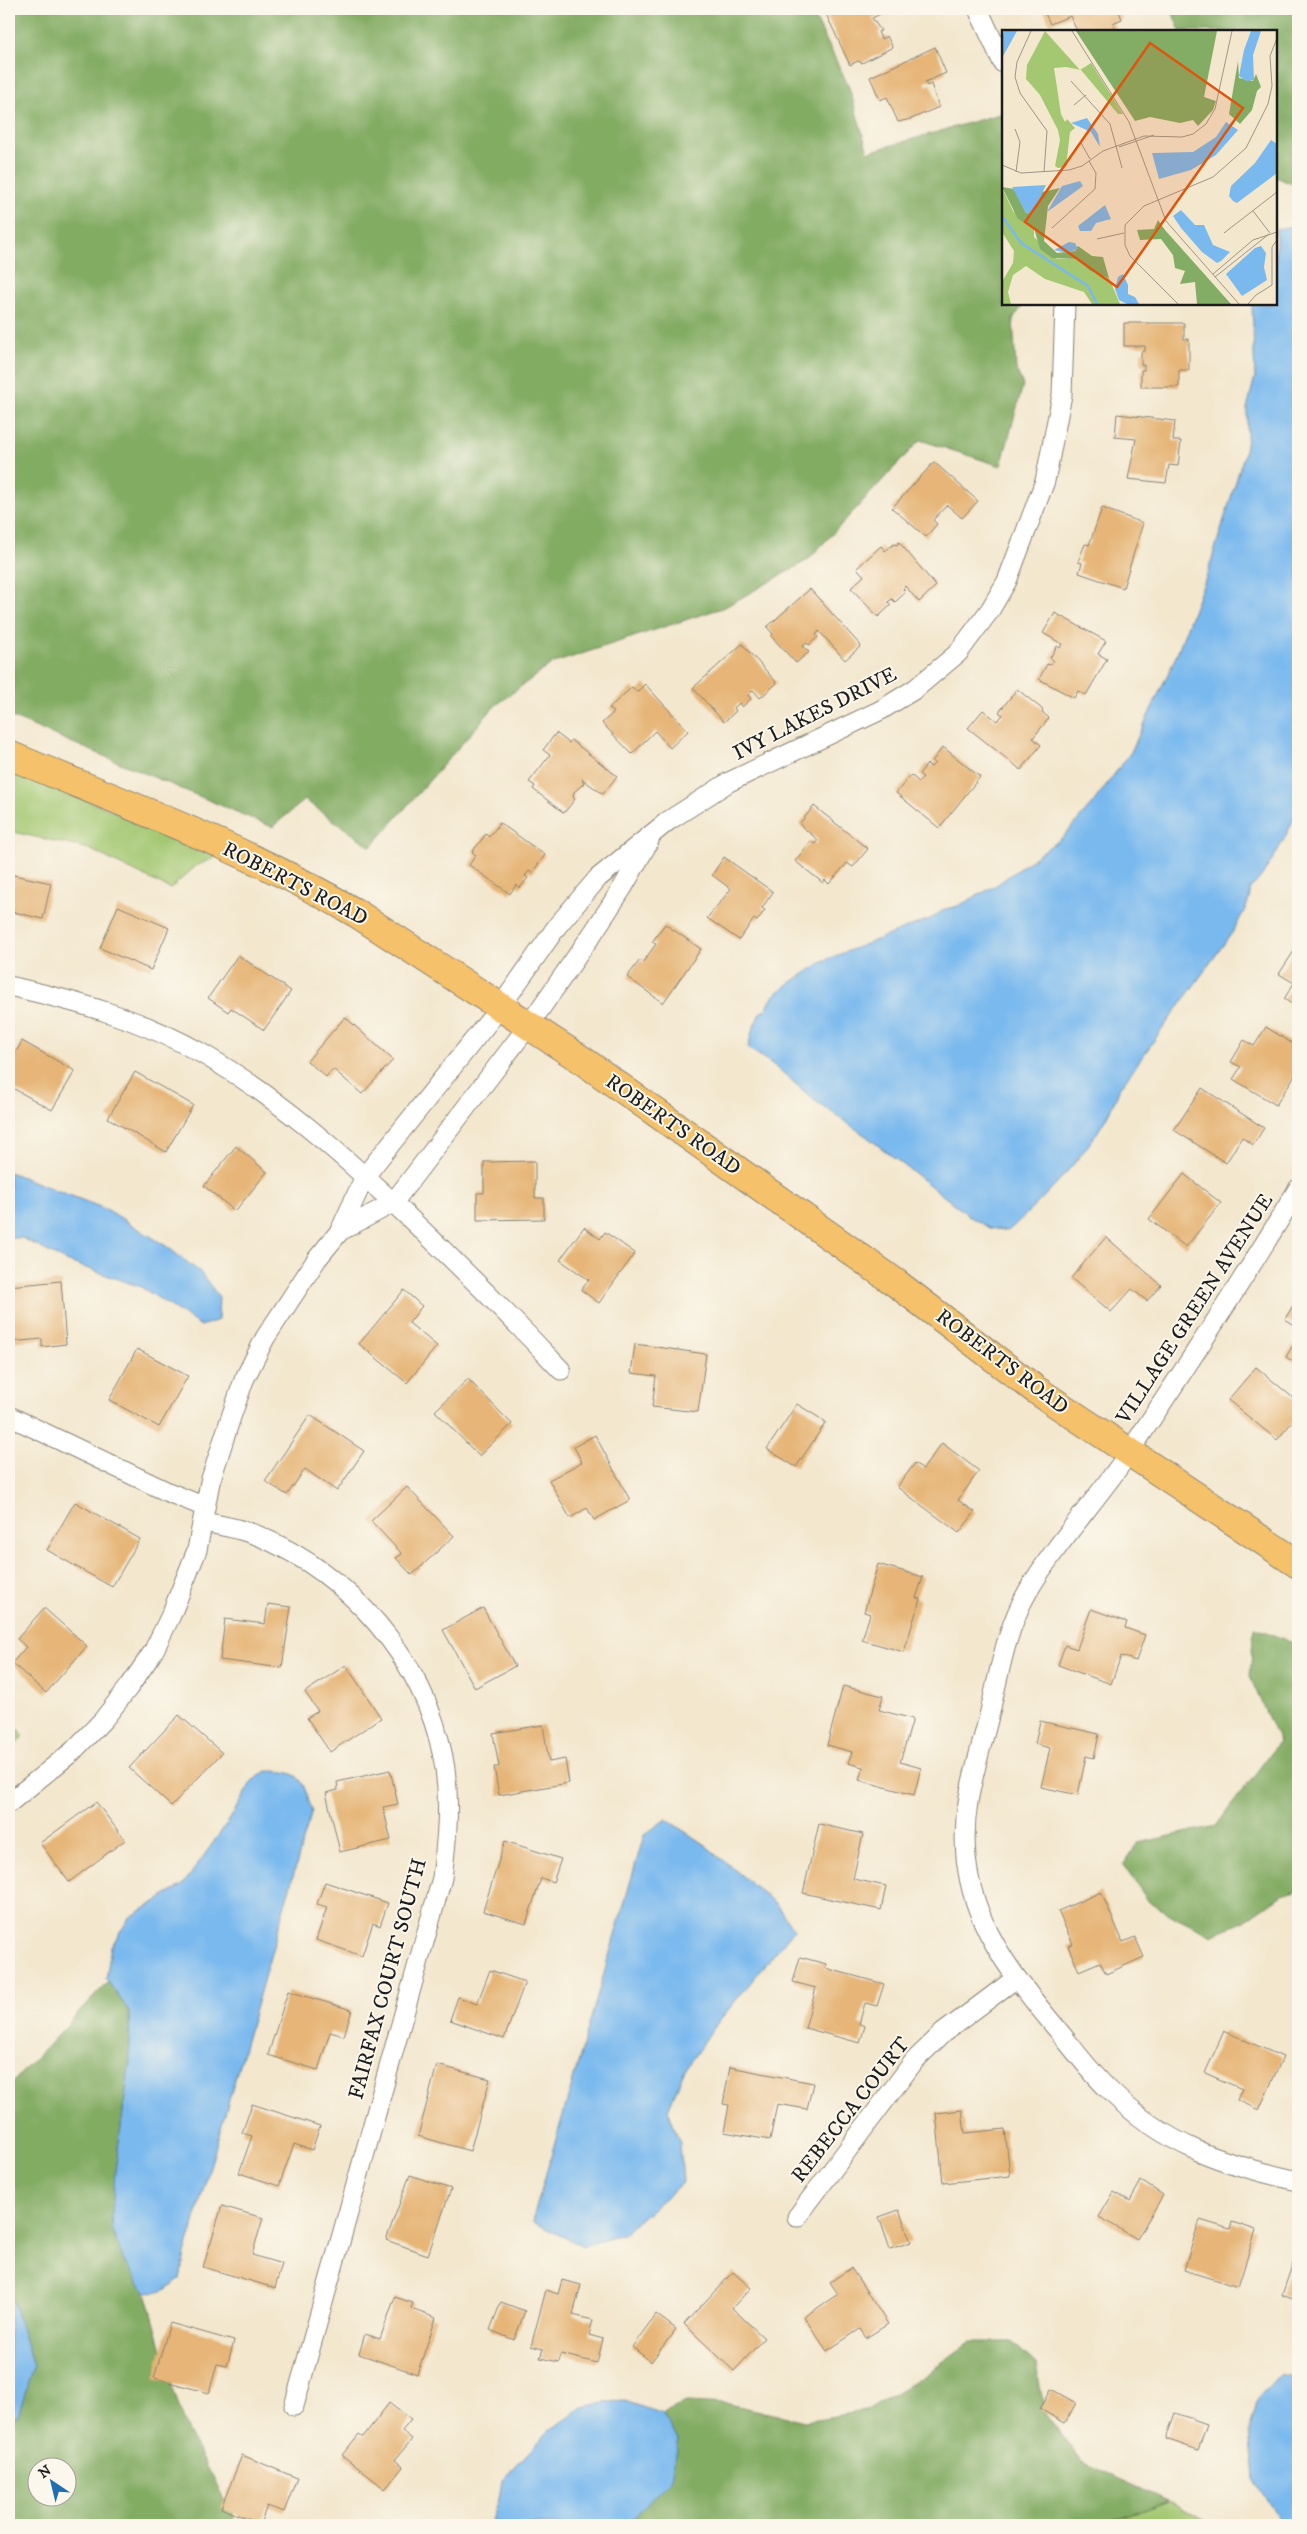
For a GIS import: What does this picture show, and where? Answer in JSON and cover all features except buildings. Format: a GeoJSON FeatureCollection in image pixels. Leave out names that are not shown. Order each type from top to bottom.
{"type":"FeatureCollection","features":[{"type":"Feature","properties":{"kind":"main road","name":"ROBERTS ROAD"},"geometry":{"type":"LineString","coordinates":[[9,755],[170,822],[323,893],[529,1024],[888,1277],[1036,1390],[1298,1564]]}},
{"type":"Feature","properties":{"kind":"street"},"geometry":{"type":"LineString","coordinates":[[978,9],[1002,61]]}},
{"type":"Feature","properties":{"kind":"street","name":"IVY LAKES DRIVE"},"geometry":{"type":"LineString","coordinates":[[340,1231],[365,1176],[501,1006],[558,925],[598,878],[653,833],[729,782],[881,710],[938,671],[958,653],[970,638],[990,610],[1007,581],[1045,481],[1062,395],[1065,305]]}},
{"type":"Feature","properties":{"kind":"street","name":"IVY LAKES DRIVE"},"geometry":{"type":"LineString","coordinates":[[393,1202],[529,1024],[623,887],[653,833]]}},
{"type":"Feature","properties":{"kind":"street"},"geometry":{"type":"LineString","coordinates":[[9,986],[114,1014],[158,1032],[201,1053],[254,1086],[317,1134],[365,1176],[471,1277],[561,1370]]}},
{"type":"Feature","properties":{"kind":"street","name":"VILLAGE GREEN AVENUE"},"geometry":{"type":"LineString","coordinates":[[1298,1189],[1218,1319],[1129,1453],[1056,1550],[1028,1591],[1012,1625],[968,1802],[966,1860],[973,1892],[984,1925],[999,1955],[1015,1979],[1106,2087],[1132,2111],[1160,2132],[1191,2149],[1223,2162],[1298,2181]]}},
{"type":"Feature","properties":{"kind":"street"},"geometry":{"type":"LineString","coordinates":[[9,1802],[73,1751],[103,1720],[129,1687],[152,1652],[171,1615],[197,1550],[210,1482],[248,1372],[265,1338],[317,1259],[340,1231],[393,1202]]}},
{"type":"Feature","properties":{"kind":"street","name":"FAIRFAX COURT SOUTH"},"geometry":{"type":"LineString","coordinates":[[9,1416],[168,1492],[205,1514],[258,1536],[320,1570],[351,1594],[393,1643],[412,1674],[427,1707],[439,1741],[448,1798],[447,1838],[442,1878],[294,2406]]}},
{"type":"Feature","properties":{"kind":"street","name":"REBECCA COURT"},"geometry":{"type":"LineString","coordinates":[[797,2217],[915,2060],[944,2033],[1015,1979]]}},
{"type":"Feature","properties":{"kind":"green space"},"geometry":{"type":"Polygon","coordinates":[[[9,9],[811,9],[849,87],[868,152],[1002,113],[1002,305],[1023,305],[1013,319],[1016,369],[1023,385],[1001,466],[920,440],[808,560],[725,607],[551,664],[495,706],[371,847],[305,800],[272,827],[9,716],[9,9]]]}},
{"type":"Feature","properties":{"kind":"green space"},"geometry":{"type":"Polygon","coordinates":[[[1171,9],[1298,9],[1298,183],[1292,184],[1277,177],[1277,30],[1180,30],[1171,9]]]}},
{"type":"Feature","properties":{"kind":"green space"},"geometry":{"type":"Polygon","coordinates":[[[9,767],[218,856],[196,866],[170,889],[89,849],[9,831],[9,767]]]}},
{"type":"Feature","properties":{"kind":"green space"},"geometry":{"type":"Polygon","coordinates":[[[1254,1627],[1298,1645],[1298,1890],[1282,1895],[1245,1921],[1211,1935],[1149,1902],[1123,1865],[1138,1843],[1216,1826],[1279,1742],[1250,1677],[1254,1627]]]}},
{"type":"Feature","properties":{"kind":"green space"},"geometry":{"type":"Polygon","coordinates":[[[9,1720],[24,1735],[9,1753],[9,1720]]]}},
{"type":"Feature","properties":{"kind":"green space"},"geometry":{"type":"Polygon","coordinates":[[[108,1982],[129,2011],[130,2060],[115,2171],[125,2263],[146,2292],[172,2386],[188,2432],[239,2525],[9,2525],[9,2420],[18,2415],[33,2366],[9,2289],[9,2086],[108,1982]]]}},
{"type":"Feature","properties":{"kind":"green space"},"geometry":{"type":"Polygon","coordinates":[[[970,2342],[1012,2342],[1036,2364],[1045,2413],[1082,2462],[1168,2501],[1131,2515],[1094,2525],[628,2525],[671,2477],[679,2439],[662,2414],[686,2402],[729,2404],[805,2421],[865,2411],[919,2379],[970,2342]]]}},
{"type":"Feature","properties":{"kind":"green space"},"geometry":{"type":"Polygon","coordinates":[[[1168,2501],[1215,2525],[1094,2525],[1131,2515],[1168,2501]]]}},
{"type":"Feature","properties":{"kind":"water"},"geometry":{"type":"Polygon","coordinates":[[[1298,225],[1298,809],[1270,864],[1263,875],[1250,888],[1249,899],[1234,930],[1119,1089],[1101,1127],[1087,1146],[1056,1184],[1008,1231],[989,1228],[972,1218],[866,1136],[814,1100],[775,1066],[748,1048],[752,1031],[760,1013],[766,1009],[774,995],[825,960],[932,918],[945,909],[958,906],[995,886],[1063,837],[1092,804],[1131,752],[1174,661],[1207,575],[1244,455],[1247,439],[1247,408],[1255,377],[1252,305],[1277,305],[1277,229],[1298,225]]]}},
{"type":"Feature","properties":{"kind":"water"},"geometry":{"type":"Polygon","coordinates":[[[9,1172],[108,1210],[166,1246],[200,1272],[219,1297],[218,1320],[201,1326],[141,1287],[66,1261],[22,1238],[9,1238],[9,1172]]]}},
{"type":"Feature","properties":{"kind":"water"},"geometry":{"type":"Polygon","coordinates":[[[267,1771],[279,1771],[295,1775],[303,1784],[312,1810],[185,2254],[180,2279],[162,2291],[146,2292],[125,2263],[111,2228],[115,2171],[130,2060],[129,2011],[106,1979],[111,1947],[129,1918],[183,1885],[230,1819],[252,1781],[267,1771]]]}},
{"type":"Feature","properties":{"kind":"water"},"geometry":{"type":"Polygon","coordinates":[[[666,1819],[705,1845],[776,1904],[794,1930],[714,2027],[684,2071],[668,2110],[680,2143],[683,2182],[623,2234],[583,2246],[532,2222],[644,1835],[666,1819]]]}},
{"type":"Feature","properties":{"kind":"water"},"geometry":{"type":"Polygon","coordinates":[[[9,2289],[33,2366],[18,2416],[9,2420],[9,2289]]]}},
{"type":"Feature","properties":{"kind":"water"},"geometry":{"type":"Polygon","coordinates":[[[1279,2375],[1298,2379],[1298,2525],[1282,2525],[1254,2478],[1249,2432],[1258,2398],[1279,2375]]]}},
{"type":"Feature","properties":{"kind":"water"},"geometry":{"type":"Polygon","coordinates":[[[622,2400],[662,2414],[679,2439],[671,2478],[628,2525],[491,2525],[499,2499],[502,2480],[549,2431],[582,2407],[622,2400]]]}}]}
